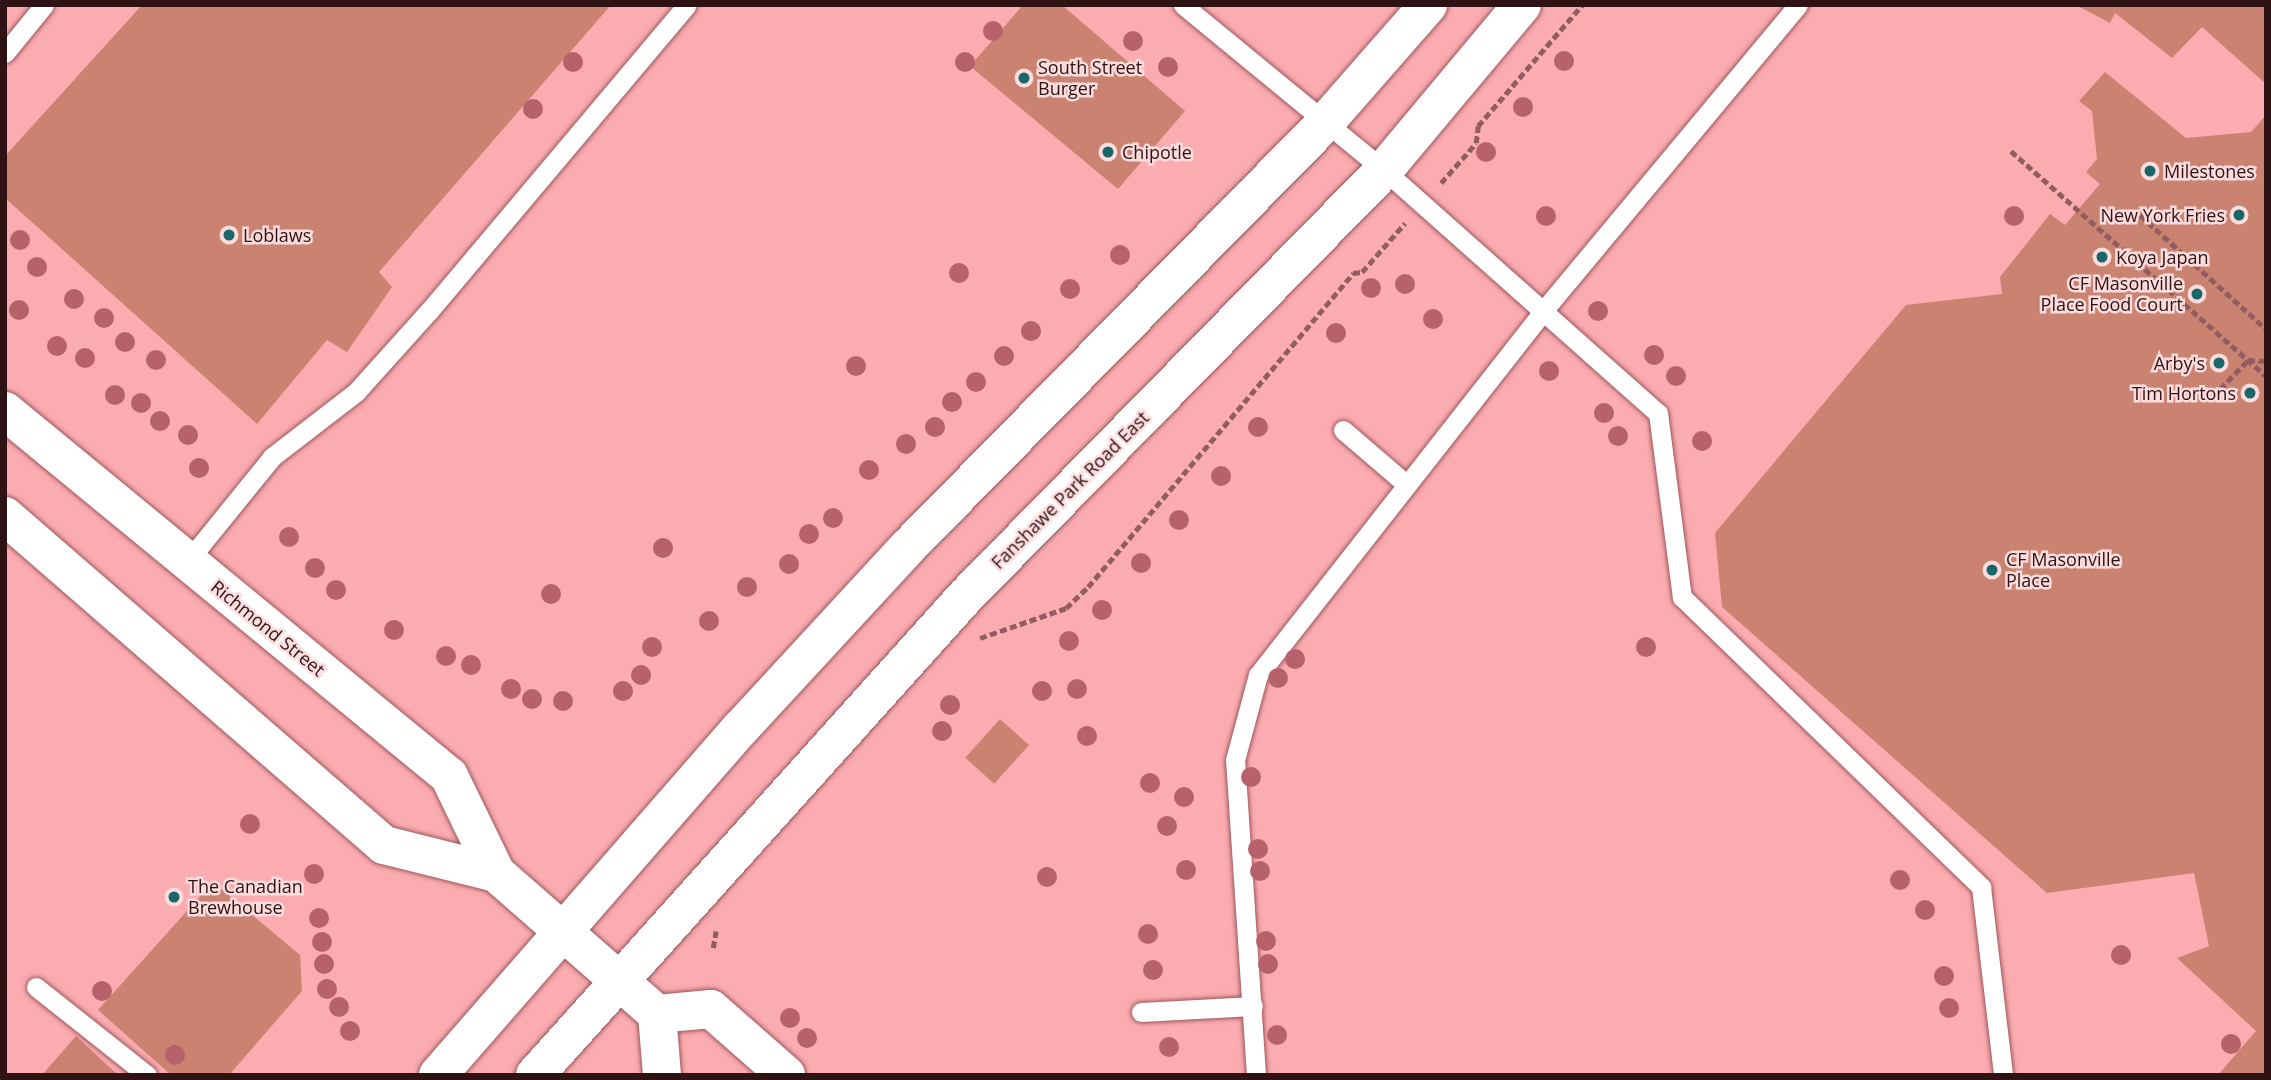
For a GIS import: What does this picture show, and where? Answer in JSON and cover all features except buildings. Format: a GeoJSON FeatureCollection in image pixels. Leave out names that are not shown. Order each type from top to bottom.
{"type":"FeatureCollection","features":[{"type":"Feature","properties":{"kind":"main road"},"geometry":{"type":"LineString","coordinates":[[438,1075],[563,930],[908,547],[1324,124],[1428,5]]}},
{"type":"Feature","properties":{"kind":"main road","name":"Fanshawe Park Road East"},"geometry":{"type":"LineString","coordinates":[[535,1075],[964,598],[1384,170],[1522,5]]}},
{"type":"Feature","properties":{"kind":"main road","name":"Richmond Street"},"geometry":{"type":"LineString","coordinates":[[5,411],[449,776],[496,873],[621,979],[657,1014]]}},
{"type":"Feature","properties":{"kind":"main road","name":"Richmond Street"},"geometry":{"type":"LineString","coordinates":[[5,516],[384,845],[496,873]]}},
{"type":"Feature","properties":{"kind":"main road"},"geometry":{"type":"LineString","coordinates":[[662,1075],[657,1014],[710,1009],[786,1075]]}},
{"type":"Feature","properties":{"kind":"lane"},"geometry":{"type":"LineString","coordinates":[[5,53],[44,5]]}},
{"type":"Feature","properties":{"kind":"lane"},"geometry":{"type":"LineString","coordinates":[[187,562],[272,457],[356,392],[429,311],[687,5]]}},
{"type":"Feature","properties":{"kind":"lane"},"geometry":{"type":"LineString","coordinates":[[1183,5],[1324,124],[1384,170],[1658,413],[1682,597],[1981,887],[2003,1075]]}},
{"type":"Feature","properties":{"kind":"lane"},"geometry":{"type":"LineString","coordinates":[[1259,1071],[1235,760],[1258,674],[1543,311],[1798,5]]}},
{"type":"Feature","properties":{"kind":"lane"},"geometry":{"type":"LineString","coordinates":[[1343,430],[1406,484]]}},
{"type":"Feature","properties":{"kind":"lane"},"geometry":{"type":"LineString","coordinates":[[36,987],[147,1075]]}},
{"type":"Feature","properties":{"kind":"lane"},"geometry":{"type":"LineString","coordinates":[[1141,1012],[1253,1006]]}},
{"type":"Feature","properties":{"kind":"path"},"geometry":{"type":"LineString","coordinates":[[1476,144],[1478,126],[1582,5]]}},
{"type":"Feature","properties":{"kind":"path"},"geometry":{"type":"LineString","coordinates":[[2011,151],[2266,376]]}},
{"type":"Feature","properties":{"kind":"path"},"geometry":{"type":"LineString","coordinates":[[2140,215],[2266,329]]}},
{"type":"Feature","properties":{"kind":"path"},"geometry":{"type":"LineString","coordinates":[[966,645],[1066,608],[1081,594],[1353,273],[1362,272]]}},
{"type":"Feature","properties":{"kind":"path"},"geometry":{"type":"LineString","coordinates":[[2220,389],[2248,360],[2266,361]]}},
{"type":"Feature","properties":{"kind":"path"},"geometry":{"type":"LineString","coordinates":[[713,948],[718,922]]}},
{"type":"Feature","properties":{"kind":"place","name":"South Street Burger"},"geometry":{"type":"Point","coordinates":[1024,78]}},
{"type":"Feature","properties":{"kind":"place","name":"Chipotle"},"geometry":{"type":"Point","coordinates":[1108,152]}},
{"type":"Feature","properties":{"kind":"place","name":"Milestones"},"geometry":{"type":"Point","coordinates":[2150,171]}},
{"type":"Feature","properties":{"kind":"place","name":"New York Fries"},"geometry":{"type":"Point","coordinates":[2239,215]}},
{"type":"Feature","properties":{"kind":"place","name":"Loblaws"},"geometry":{"type":"Point","coordinates":[229,235]}},
{"type":"Feature","properties":{"kind":"place","name":"Koya Japan"},"geometry":{"type":"Point","coordinates":[2102,257]}},
{"type":"Feature","properties":{"kind":"place","name":"CF Masonville Place Food Court"},"geometry":{"type":"Point","coordinates":[2197,294]}},
{"type":"Feature","properties":{"kind":"place","name":"Arby's"},"geometry":{"type":"Point","coordinates":[2219,363]}},
{"type":"Feature","properties":{"kind":"place","name":"Tim Hortons"},"geometry":{"type":"Point","coordinates":[2250,393]}},
{"type":"Feature","properties":{"kind":"place","name":"CF Masonville Place"},"geometry":{"type":"Point","coordinates":[1992,570]}},
{"type":"Feature","properties":{"kind":"place","name":"The Canadian Brewhouse"},"geometry":{"type":"Point","coordinates":[174,897]}}]}
